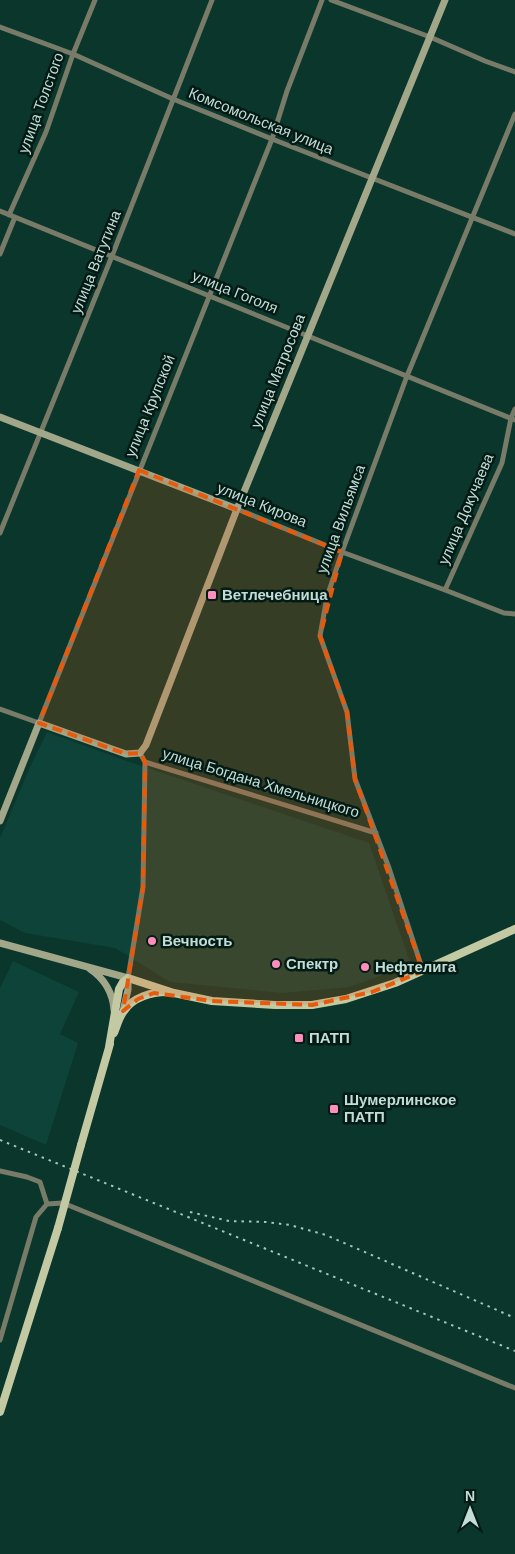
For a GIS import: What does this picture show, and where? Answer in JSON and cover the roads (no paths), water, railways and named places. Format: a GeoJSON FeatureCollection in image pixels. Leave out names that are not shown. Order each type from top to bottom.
{"type":"FeatureCollection","features":[{"type":"Feature","properties":{"kind":"main road"},"geometry":{"type":"LineString","coordinates":[[109,1047],[118,989],[122,982],[128,978],[174,993],[212,1001],[312,1005],[372,992],[423,972],[515,929]]}},
{"type":"Feature","properties":{"kind":"main road"},"geometry":{"type":"LineString","coordinates":[[0,1412],[58,1228],[109,1047],[123,1011],[130,1004],[145,995],[164,992],[174,993]]}},
{"type":"Feature","properties":{"kind":"street","name":"улица Толстого"},"geometry":{"type":"LineString","coordinates":[[0,254],[12,216],[46,132],[73,54],[96,0]]}},
{"type":"Feature","properties":{"kind":"street","name":"улица Ватутина"},"geometry":{"type":"LineString","coordinates":[[0,533],[112,256],[212,0]]}},
{"type":"Feature","properties":{"kind":"street","name":"улица Крупской"},"geometry":{"type":"LineString","coordinates":[[0,821],[272,139],[287,91],[322,0]]}},
{"type":"Feature","properties":{"kind":"street"},"geometry":{"type":"LineString","coordinates":[[331,0],[515,72]]}},
{"type":"Feature","properties":{"kind":"street","name":"улица Матросова"},"geometry":{"type":"LineString","coordinates":[[140,753],[146,745],[237,509],[445,0]]}},
{"type":"Feature","properties":{"kind":"street","name":"Комсомольская улица"},"geometry":{"type":"LineString","coordinates":[[0,27],[73,54],[173,99],[272,139],[515,234]]}},
{"type":"Feature","properties":{"kind":"street","name":"улица Вильямса"},"geometry":{"type":"LineString","coordinates":[[423,972],[389,868],[355,779],[347,712],[320,636],[327,596],[407,376],[515,114]]}},
{"type":"Feature","properties":{"kind":"street","name":"улица Гоголя"},"geometry":{"type":"LineString","coordinates":[[0,211],[513,419]]}},
{"type":"Feature","properties":{"kind":"street","name":"улица Докучаева"},"geometry":{"type":"LineString","coordinates":[[445,590],[502,463],[515,409]]}},
{"type":"Feature","properties":{"kind":"street","name":"улица Кирова"},"geometry":{"type":"LineString","coordinates":[[0,417],[139,470],[342,552],[504,613],[515,614]]}},
{"type":"Feature","properties":{"kind":"street","name":"улица Богдана Хмельницкого"},"geometry":{"type":"LineString","coordinates":[[0,709],[126,754],[140,753],[145,762],[376,833]]}},
{"type":"Feature","properties":{"kind":"street"},"geometry":{"type":"LineString","coordinates":[[123,1011],[128,990],[128,978],[142,887],[145,762]]}},
{"type":"Feature","properties":{"kind":"street"},"geometry":{"type":"LineString","coordinates":[[0,943],[128,978]]}},
{"type":"Feature","properties":{"kind":"street"},"geometry":{"type":"LineString","coordinates":[[83,965],[94,971],[105,983],[114,1002],[114,1012]]}},
{"type":"Feature","properties":{"kind":"street"},"geometry":{"type":"LineString","coordinates":[[0,1171],[28,1177],[40,1182],[47,1204]]}},
{"type":"Feature","properties":{"kind":"street"},"geometry":{"type":"LineString","coordinates":[[0,1340],[36,1217],[47,1204],[63,1203],[515,1388]]}},
{"type":"Feature","properties":{"kind":"railway"},"geometry":{"type":"LineString","coordinates":[[0,1140],[515,1351]]}},
{"type":"Feature","properties":{"kind":"railway"},"geometry":{"type":"LineString","coordinates":[[190,1212],[229,1221],[290,1225],[326,1235],[515,1318]]}},
{"type":"Feature","properties":{"kind":"place","name":"Ветлечебница"},"geometry":{"type":"Point","coordinates":[212,595]}},
{"type":"Feature","properties":{"kind":"place","name":"Вечность"},"geometry":{"type":"Point","coordinates":[152,941]}},
{"type":"Feature","properties":{"kind":"place","name":"Спектр"},"geometry":{"type":"Point","coordinates":[276,964]}},
{"type":"Feature","properties":{"kind":"place","name":"Нефтелига"},"geometry":{"type":"Point","coordinates":[365,967]}},
{"type":"Feature","properties":{"kind":"place","name":"ПАТП"},"geometry":{"type":"Point","coordinates":[299,1038]}},
{"type":"Feature","properties":{"kind":"place","name":"Шумерлинское ПАТП"},"geometry":{"type":"Point","coordinates":[334,1109]}}]}
